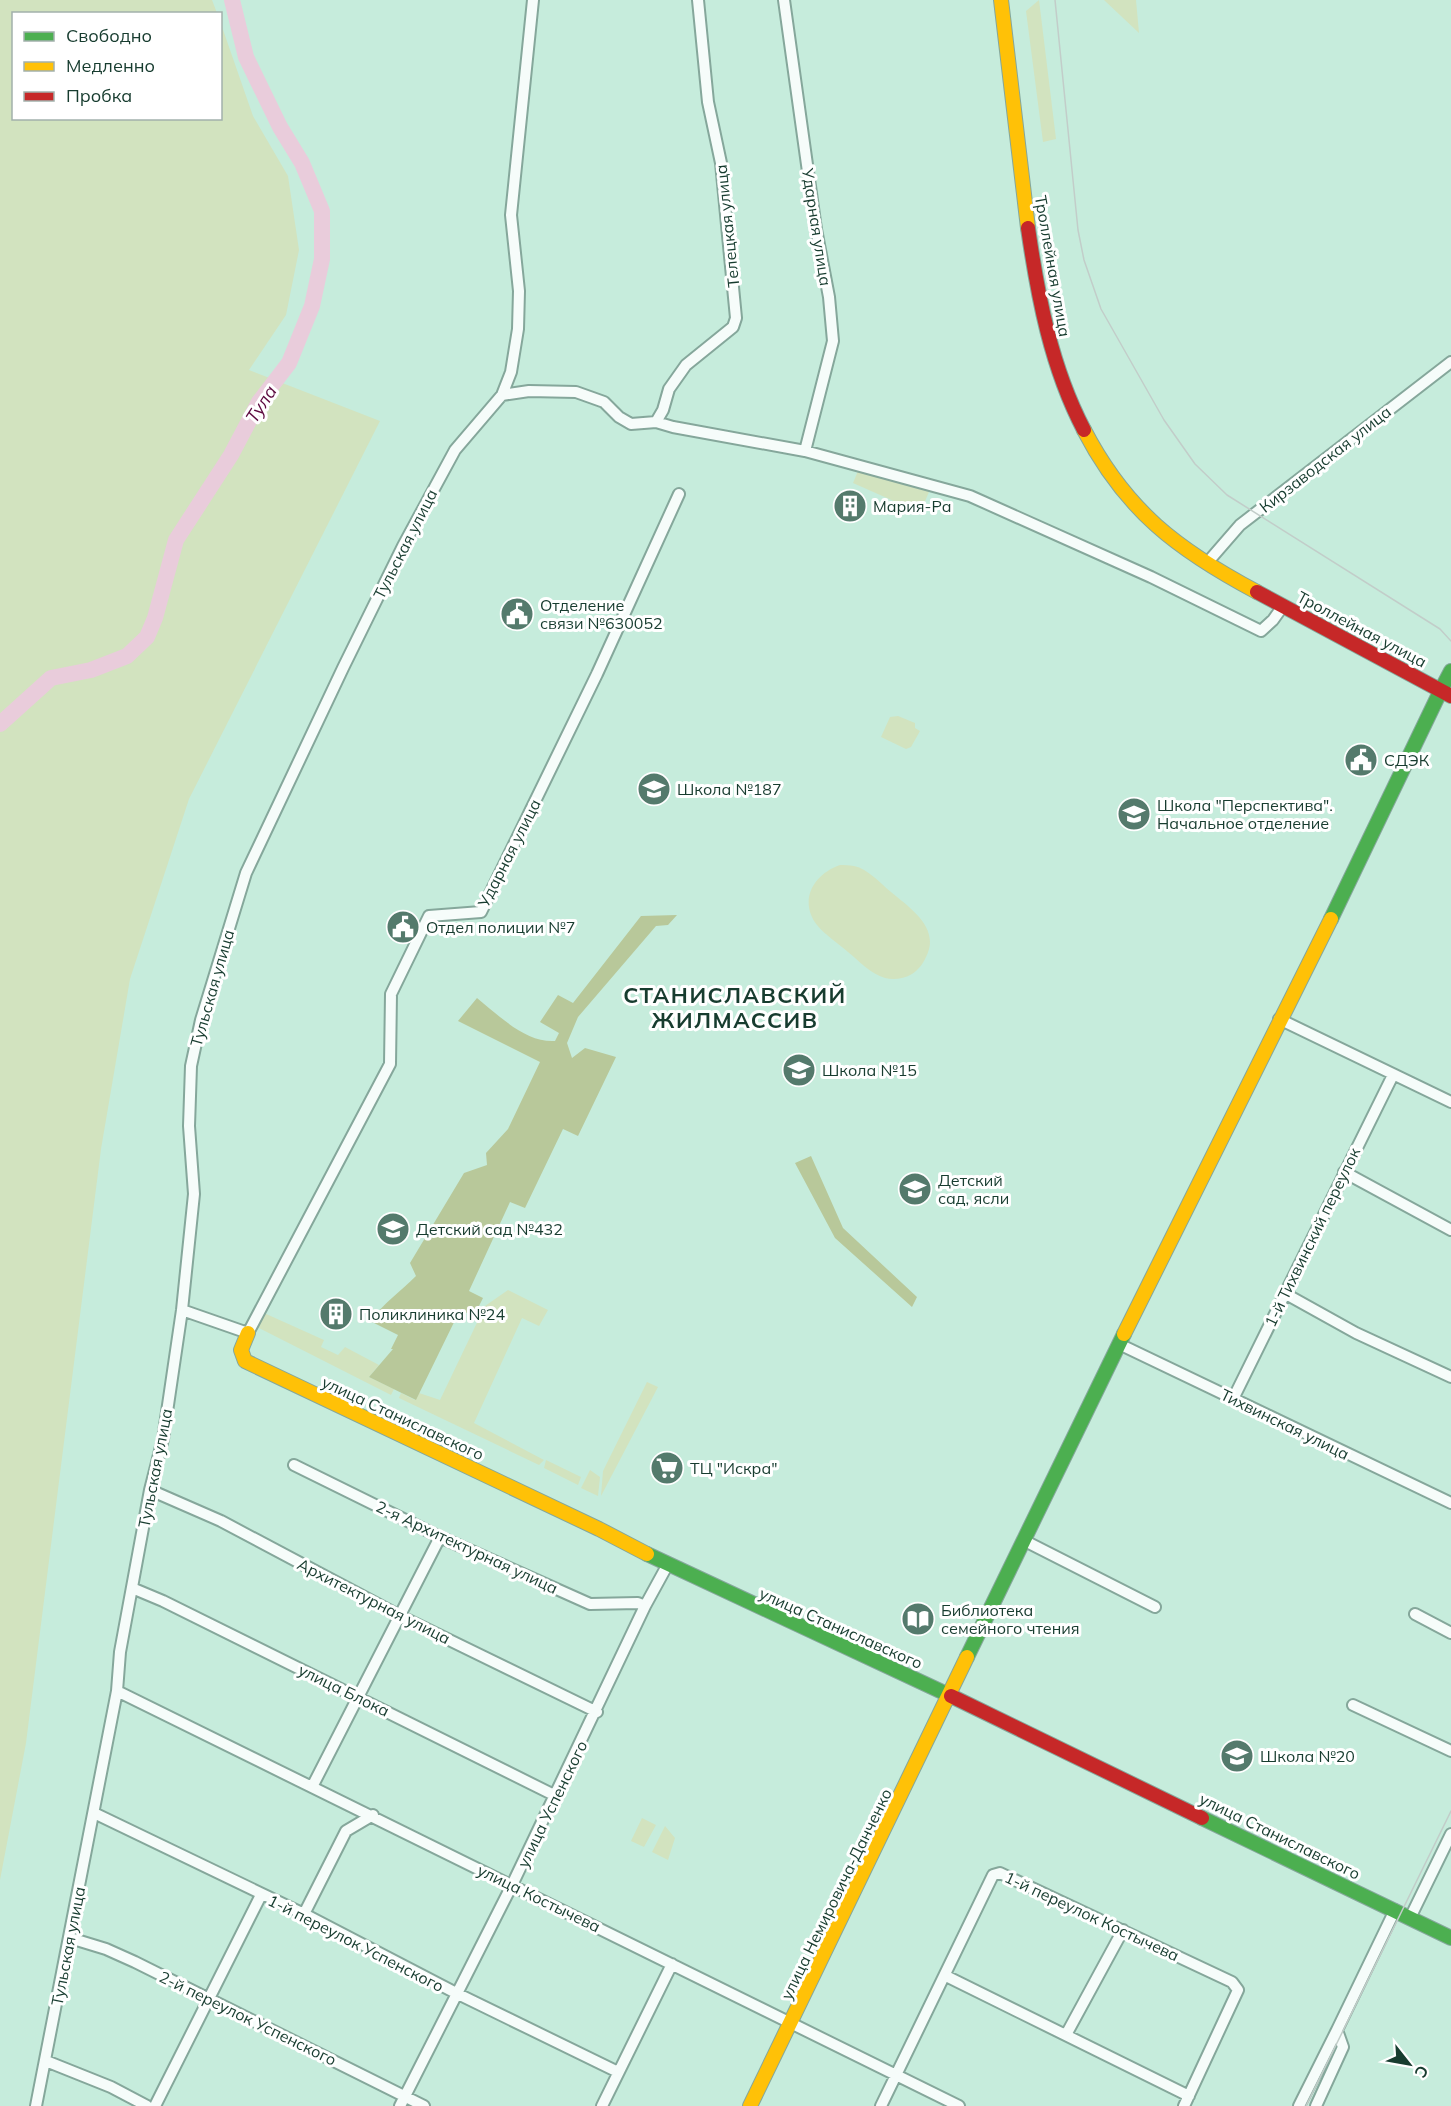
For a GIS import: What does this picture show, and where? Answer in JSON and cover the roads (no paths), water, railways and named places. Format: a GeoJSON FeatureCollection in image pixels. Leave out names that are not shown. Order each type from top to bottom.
{"type":"FeatureCollection","features":[{"type":"Feature","properties":{"kind":"main road","name":"Троллейная улица"},"geometry":{"type":"LineString","coordinates":[[1001,0],[1041,314],[1053,356],[1075,414],[1090,444],[1120,489],[1173,540],[1207,563],[1283,606],[1446,693]]}},
{"type":"Feature","properties":{"kind":"main road","name":"улица Немировича-Данченко"},"geometry":{"type":"LineString","coordinates":[[750,2106],[1279,1018],[1446,693],[1451,671]]}},
{"type":"Feature","properties":{"kind":"main road","name":"улица Станиславского"},"geometry":{"type":"LineString","coordinates":[[248,1333],[240,1350],[245,1361],[788,1622],[951,1696],[1451,1938]]}},
{"type":"Feature","properties":{"kind":"street","name":"Тульская улица"},"geometry":{"type":"LineString","coordinates":[[36,2106],[117,1691],[120,1652],[150,1490],[163,1439],[182,1310],[194,1194],[189,1126],[191,1066],[201,1020],[246,873],[408,536],[454,450],[502,394],[511,372],[518,329],[517,257],[511,215],[533,0]]}},
{"type":"Feature","properties":{"kind":"street","name":"Телецкая улица"},"geometry":{"type":"LineString","coordinates":[[656,422],[663,410],[669,389],[686,365],[733,327],[736,318],[721,163],[708,102],[698,0]]}},
{"type":"Feature","properties":{"kind":"street","name":"Ударная улица"},"geometry":{"type":"LineString","coordinates":[[784,0],[816,229],[829,297],[833,341],[806,451]]}},
{"type":"Feature","properties":{"kind":"street","name":"Кирзаводская улица"},"geometry":{"type":"LineString","coordinates":[[1207,563],[1240,525],[1451,362]]}},
{"type":"Feature","properties":{"kind":"street"},"geometry":{"type":"LineString","coordinates":[[502,394],[529,391],[576,392],[603,402],[619,417],[631,424],[656,422],[806,451],[970,496],[1151,577],[1261,631],[1283,606]]}},
{"type":"Feature","properties":{"kind":"street","name":"Ударная улица"},"geometry":{"type":"LineString","coordinates":[[248,1333],[390,1064],[391,994],[429,916],[481,912],[597,674],[679,494]]}},
{"type":"Feature","properties":{"kind":"street"},"geometry":{"type":"LineString","coordinates":[[1279,1018],[1451,1102]]}},
{"type":"Feature","properties":{"kind":"street","name":"1-й Тихвинский переулок"},"geometry":{"type":"LineString","coordinates":[[1233,1398],[1393,1075]]}},
{"type":"Feature","properties":{"kind":"street"},"geometry":{"type":"LineString","coordinates":[[1344,1172],[1451,1230]]}},
{"type":"Feature","properties":{"kind":"street"},"geometry":{"type":"LineString","coordinates":[[1284,1293],[1356,1333],[1451,1377]]}},
{"type":"Feature","properties":{"kind":"street"},"geometry":{"type":"LineString","coordinates":[[182,1310],[248,1333]]}},
{"type":"Feature","properties":{"kind":"street","name":"Тихвинская улица"},"geometry":{"type":"LineString","coordinates":[[1119,1344],[1451,1503]]}},
{"type":"Feature","properties":{"kind":"street","name":"2-я Архитектурная улица"},"geometry":{"type":"LineString","coordinates":[[294,1465],[440,1537],[590,1604],[638,1603],[645,1606]]}},
{"type":"Feature","properties":{"kind":"street","name":"Архитектурная улица"},"geometry":{"type":"LineString","coordinates":[[150,1490],[221,1521],[400,1616],[597,1712]]}},
{"type":"Feature","properties":{"kind":"street"},"geometry":{"type":"LineString","coordinates":[[312,1787],[440,1537]]}},
{"type":"Feature","properties":{"kind":"street"},"geometry":{"type":"LineString","coordinates":[[1025,1541],[1155,1607]]}},
{"type":"Feature","properties":{"kind":"street","name":"улица Успенского"},"geometry":{"type":"LineString","coordinates":[[403,2101],[556,1796],[645,1606],[668,1564]]}},
{"type":"Feature","properties":{"kind":"street","name":"улица Блока"},"geometry":{"type":"LineString","coordinates":[[132,1588],[164,1601],[556,1796]]}},
{"type":"Feature","properties":{"kind":"street"},"geometry":{"type":"LineString","coordinates":[[1414,1614],[1451,1633]]}},
{"type":"Feature","properties":{"kind":"street","name":"улица Костычева"},"geometry":{"type":"LineString","coordinates":[[117,1691],[373,1815],[959,2106]]}},
{"type":"Feature","properties":{"kind":"street"},"geometry":{"type":"LineString","coordinates":[[1353,1705],[1451,1751]]}},
{"type":"Feature","properties":{"kind":"street","name":"1-й переулок Успенского"},"geometry":{"type":"LineString","coordinates":[[94,1813],[304,1914],[456,1993],[618,2072]]}},
{"type":"Feature","properties":{"kind":"street"},"geometry":{"type":"LineString","coordinates":[[304,1914],[346,1831],[373,1815]]}},
{"type":"Feature","properties":{"kind":"street"},"geometry":{"type":"LineString","coordinates":[[1410,1918],[1451,1834]]}},
{"type":"Feature","properties":{"kind":"street","name":"1-й переулок Костычева"},"geometry":{"type":"LineString","coordinates":[[881,2106],[993,1875],[1000,1873],[1232,1982],[1238,1990],[1187,2101]]}},
{"type":"Feature","properties":{"kind":"street"},"geometry":{"type":"LineString","coordinates":[[155,2106],[261,1895]]}},
{"type":"Feature","properties":{"kind":"street"},"geometry":{"type":"LineString","coordinates":[[1299,2106],[1395,1910]]}},
{"type":"Feature","properties":{"kind":"street"},"geometry":{"type":"LineString","coordinates":[[1067,2033],[1123,1930]]}},
{"type":"Feature","properties":{"kind":"street","name":"2-й переулок Успенского"},"geometry":{"type":"LineString","coordinates":[[70,1938],[106,1949],[209,1998],[403,2101],[424,2106]]}},
{"type":"Feature","properties":{"kind":"street"},"geometry":{"type":"LineString","coordinates":[[602,2106],[672,1964]]}},
{"type":"Feature","properties":{"kind":"street"},"geometry":{"type":"LineString","coordinates":[[946,1976],[1067,2033],[1187,2101]]}},
{"type":"Feature","properties":{"kind":"street"},"geometry":{"type":"LineString","coordinates":[[1316,2106],[1343,2047],[1336,2030]]}},
{"type":"Feature","properties":{"kind":"street"},"geometry":{"type":"LineString","coordinates":[[46,2061],[111,2087],[147,2106]]}},
{"type":"Feature","properties":{"kind":"waterway","name":"Тула"},"geometry":{"type":"LineString","coordinates":[[0,724],[51,678],[91,670],[127,656],[147,637],[155,618],[176,540],[231,455],[259,402],[289,363],[312,306],[322,259],[322,211],[302,163],[280,127],[246,57],[232,0]]}},
{"type":"Feature","properties":{"kind":"tram line"},"geometry":{"type":"LineString","coordinates":[[1055,0],[1078,230],[1084,260],[1101,309],[1164,420],[1195,464],[1227,495],[1440,629],[1451,641]]}},
{"type":"Feature","properties":{"kind":"tram line"},"geometry":{"type":"LineString","coordinates":[[1306,2106],[1451,1811]]}},
{"type":"Feature","properties":{"kind":"place","name":"Мария-Ра"},"geometry":{"type":"Point","coordinates":[850,506]}},
{"type":"Feature","properties":{"kind":"place","name":"Отделение связи №630052"},"geometry":{"type":"Point","coordinates":[517,614]}},
{"type":"Feature","properties":{"kind":"place","name":"СДЭК"},"geometry":{"type":"Point","coordinates":[1361,760]}},
{"type":"Feature","properties":{"kind":"place","name":"Школа №187"},"geometry":{"type":"Point","coordinates":[654,789]}},
{"type":"Feature","properties":{"kind":"place","name":"Школа \"Перспектива\". Начальное отделение"},"geometry":{"type":"Point","coordinates":[1134,814]}},
{"type":"Feature","properties":{"kind":"place","name":"Отдел полиции №7"},"geometry":{"type":"Point","coordinates":[403,927]}},
{"type":"Feature","properties":{"kind":"place","name":"Школа №15"},"geometry":{"type":"Point","coordinates":[799,1070]}},
{"type":"Feature","properties":{"kind":"place","name":"Детский сад, ясли"},"geometry":{"type":"Point","coordinates":[915,1189]}},
{"type":"Feature","properties":{"kind":"place","name":"Детский сад №432"},"geometry":{"type":"Point","coordinates":[393,1229]}},
{"type":"Feature","properties":{"kind":"place","name":"Поликлиника №24"},"geometry":{"type":"Point","coordinates":[336,1314]}},
{"type":"Feature","properties":{"kind":"place","name":"ТЦ \"Искра\""},"geometry":{"type":"Point","coordinates":[667,1468]}},
{"type":"Feature","properties":{"kind":"place","name":"Библиотека семейного чтения"},"geometry":{"type":"Point","coordinates":[918,1619]}},
{"type":"Feature","properties":{"kind":"place","name":"Школа №20"},"geometry":{"type":"Point","coordinates":[1237,1756]}},
{"type":"Feature","properties":{"kind":"district","name":"СТАНИСЛАВСКИЙ ЖИЛМАССИВ"},"geometry":{"type":"Point","coordinates":[735,1008]}}]}
